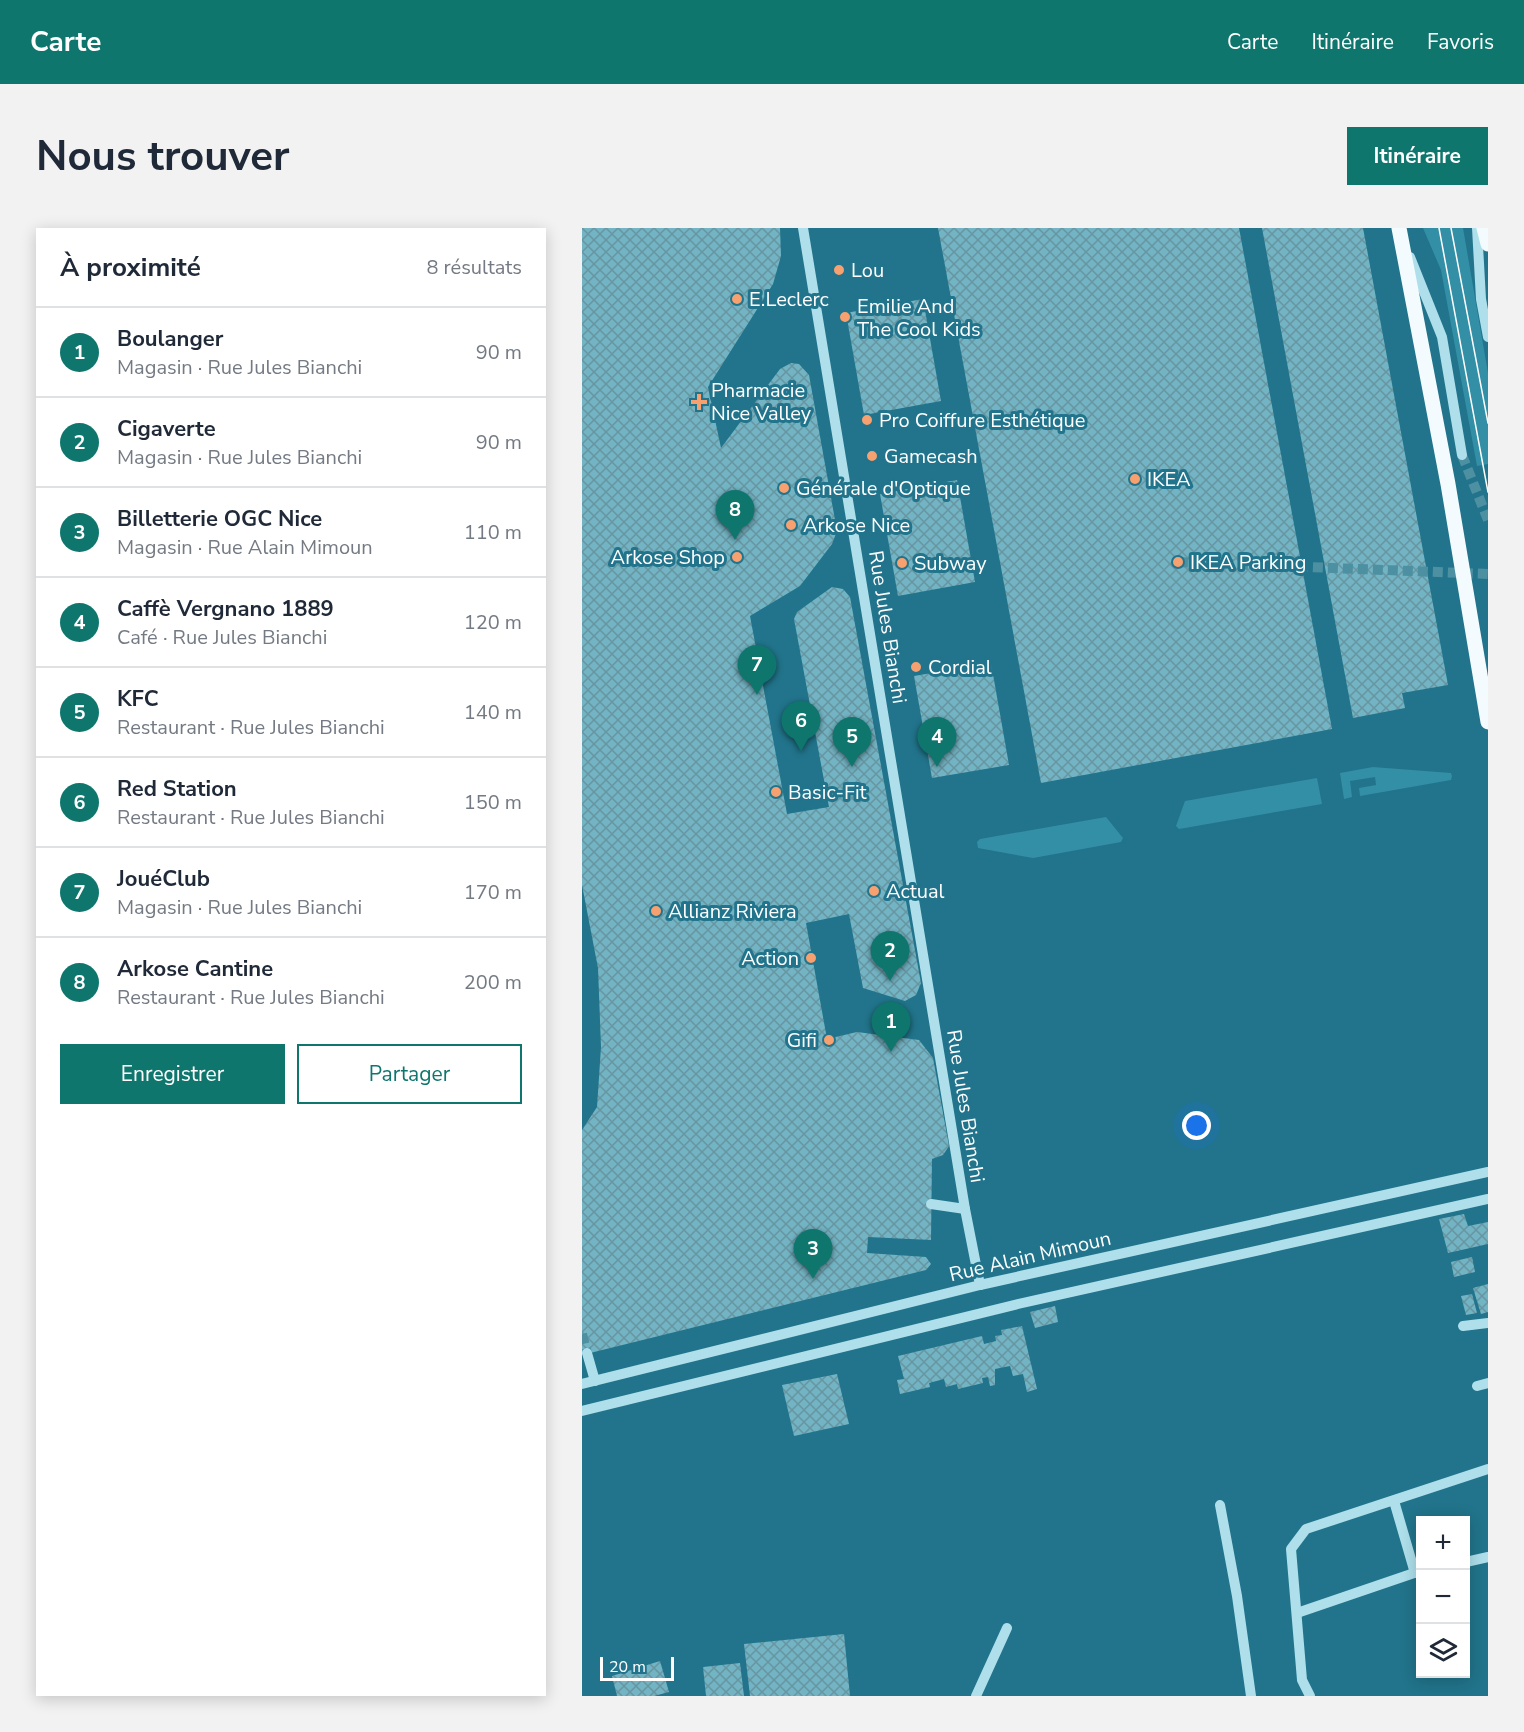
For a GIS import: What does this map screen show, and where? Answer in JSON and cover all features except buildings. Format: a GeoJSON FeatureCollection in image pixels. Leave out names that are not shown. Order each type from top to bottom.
{"type":"FeatureCollection","features":[{"type":"Feature","properties":{"kind":"main road"},"geometry":{"type":"LineString","coordinates":[[1484,228],[1488,244]]}},
{"type":"Feature","properties":{"kind":"main road"},"geometry":{"type":"LineString","coordinates":[[1400,232],[1448,484],[1488,722]]}},
{"type":"Feature","properties":{"kind":"street"},"geometry":{"type":"LineString","coordinates":[[804,233],[813,228]]}},
{"type":"Feature","properties":{"kind":"street"},"geometry":{"type":"LineString","coordinates":[[1478,228],[1481,299],[1488,337]]}},
{"type":"Feature","properties":{"kind":"street"},"geometry":{"type":"LineString","coordinates":[[1400,232],[1442,337],[1462,455]]}},
{"type":"Feature","properties":{"kind":"street","name":"Rue Jules Bianchi"},"geometry":{"type":"LineString","coordinates":[[804,233],[965,1209],[980,1285]]}},
{"type":"Feature","properties":{"kind":"street","name":"Rue Alain Mimoun"},"geometry":{"type":"LineString","coordinates":[[582,1383],[980,1285],[1488,1172]]}},
{"type":"Feature","properties":{"kind":"street"},"geometry":{"type":"LineString","coordinates":[[582,1411],[1018,1304],[1488,1199]]}},
{"type":"Feature","properties":{"kind":"street","name":"Rue Jules Bianchi"},"geometry":{"type":"LineString","coordinates":[[931,1204],[965,1209]]}},
{"type":"Feature","properties":{"kind":"street"},"geometry":{"type":"LineString","coordinates":[[1463,1326],[1488,1323]]}},
{"type":"Feature","properties":{"kind":"street"},"geometry":{"type":"LineString","coordinates":[[587,1353],[595,1381]]}},
{"type":"Feature","properties":{"kind":"street"},"geometry":{"type":"LineString","coordinates":[[1310,1696],[1302,1680],[1291,1550],[1306,1529],[1488,1469]]}},
{"type":"Feature","properties":{"kind":"street"},"geometry":{"type":"LineString","coordinates":[[1394,1501],[1417,1570]]}},
{"type":"Feature","properties":{"kind":"street"},"geometry":{"type":"LineString","coordinates":[[1220,1505],[1237,1596],[1251,1696]]}},
{"type":"Feature","properties":{"kind":"street"},"geometry":{"type":"LineString","coordinates":[[1470,1561],[1488,1557]]}},
{"type":"Feature","properties":{"kind":"street"},"geometry":{"type":"LineString","coordinates":[[1297,1613],[1416,1573]]}},
{"type":"Feature","properties":{"kind":"street"},"geometry":{"type":"LineString","coordinates":[[976,1696],[1007,1628]]}},
{"type":"Feature","properties":{"kind":"shaded area"},"geometry":{"type":"Polygon","coordinates":[[[1423,228],[1463,228],[1488,373],[1488,464],[1477,466],[1441,270],[1423,228]]]}},
{"type":"Feature","properties":{"kind":"shaded area"},"geometry":{"type":"Polygon","coordinates":[[[1373,767],[1451,773],[1452,776],[1451,780],[1360,796],[1359,788],[1376,785],[1375,777],[1350,781],[1352,797],[1344,799],[1340,773],[1373,767]]]}},
{"type":"Feature","properties":{"kind":"shaded area"},"geometry":{"type":"Polygon","coordinates":[[[1317,778],[1322,804],[1179,829],[1176,826],[1185,801],[1317,778]]]}},
{"type":"Feature","properties":{"kind":"shaded area"},"geometry":{"type":"Polygon","coordinates":[[[1106,817],[1123,838],[1121,842],[1033,858],[978,848],[977,842],[980,839],[1106,817]]]}},
{"type":"Feature","properties":{"kind":"tunnel"},"geometry":{"type":"LineString","coordinates":[[1462,455],[1488,520]]}},
{"type":"Feature","properties":{"kind":"tunnel"},"geometry":{"type":"LineString","coordinates":[[1178,562],[1488,574]]}},
{"type":"Feature","properties":{"kind":"tunnel"},"geometry":{"type":"LineString","coordinates":[[582,1334],[587,1353]]}},
{"type":"Feature","properties":{"kind":"tram line"},"geometry":{"type":"LineString","coordinates":[[1439,228],[1488,492]]}},
{"type":"Feature","properties":{"kind":"tram line"},"geometry":{"type":"LineString","coordinates":[[1451,228],[1488,423]]}},
{"type":"Feature","properties":{"kind":"place","name":"Lou"},"geometry":{"type":"Point","coordinates":[839,270]}},
{"type":"Feature","properties":{"kind":"place","name":"E.Leclerc"},"geometry":{"type":"Point","coordinates":[737,299]}},
{"type":"Feature","properties":{"kind":"place","name":"Emilie And The Cool Kids"},"geometry":{"type":"Point","coordinates":[845,317]}},
{"type":"Feature","properties":{"kind":"place","name":"Pharmacie Nice Valley"},"geometry":{"type":"Point","coordinates":[699,402]}},
{"type":"Feature","properties":{"kind":"place","name":"Pro Coiffure Esthétique"},"geometry":{"type":"Point","coordinates":[867,420]}},
{"type":"Feature","properties":{"kind":"place","name":"Gamecash"},"geometry":{"type":"Point","coordinates":[872,456]}},
{"type":"Feature","properties":{"kind":"place","name":"IKEA"},"geometry":{"type":"Point","coordinates":[1135,479]}},
{"type":"Feature","properties":{"kind":"place","name":"Générale d'Optique"},"geometry":{"type":"Point","coordinates":[784,488]}},
{"type":"Feature","properties":{"kind":"place","name":"Arkose Nice"},"geometry":{"type":"Point","coordinates":[791,525]}},
{"type":"Feature","properties":{"kind":"place","name":"Arkose Cantine"},"geometry":{"type":"Point","coordinates":[735,540]}},
{"type":"Feature","properties":{"kind":"place","name":"Arkose Shop"},"geometry":{"type":"Point","coordinates":[737,557]}},
{"type":"Feature","properties":{"kind":"place","name":"IKEA Parking"},"geometry":{"type":"Point","coordinates":[1178,562]}},
{"type":"Feature","properties":{"kind":"place","name":"Subway"},"geometry":{"type":"Point","coordinates":[902,563]}},
{"type":"Feature","properties":{"kind":"place","name":"Cordial"},"geometry":{"type":"Point","coordinates":[916,667]}},
{"type":"Feature","properties":{"kind":"place","name":"JouéClub"},"geometry":{"type":"Point","coordinates":[757,695]}},
{"type":"Feature","properties":{"kind":"place","name":"Red Station"},"geometry":{"type":"Point","coordinates":[801,751]}},
{"type":"Feature","properties":{"kind":"place","name":"KFC"},"geometry":{"type":"Point","coordinates":[852,767]}},
{"type":"Feature","properties":{"kind":"place","name":"Caffè Vergnano 1889"},"geometry":{"type":"Point","coordinates":[937,767]}},
{"type":"Feature","properties":{"kind":"place","name":"Basic-Fit"},"geometry":{"type":"Point","coordinates":[776,792]}},
{"type":"Feature","properties":{"kind":"place","name":"Actual"},"geometry":{"type":"Point","coordinates":[874,891]}},
{"type":"Feature","properties":{"kind":"place","name":"Allianz Riviera"},"geometry":{"type":"Point","coordinates":[656,911]}},
{"type":"Feature","properties":{"kind":"place","name":"Action"},"geometry":{"type":"Point","coordinates":[811,958]}},
{"type":"Feature","properties":{"kind":"place","name":"Cigaverte"},"geometry":{"type":"Point","coordinates":[890,981]}},
{"type":"Feature","properties":{"kind":"place","name":"Gifi"},"geometry":{"type":"Point","coordinates":[829,1040]}},
{"type":"Feature","properties":{"kind":"place","name":"Boulanger"},"geometry":{"type":"Point","coordinates":[891,1052]}},
{"type":"Feature","properties":{"kind":"place","name":"Billetterie OGC Nice"},"geometry":{"type":"Point","coordinates":[813,1279]}}]}
